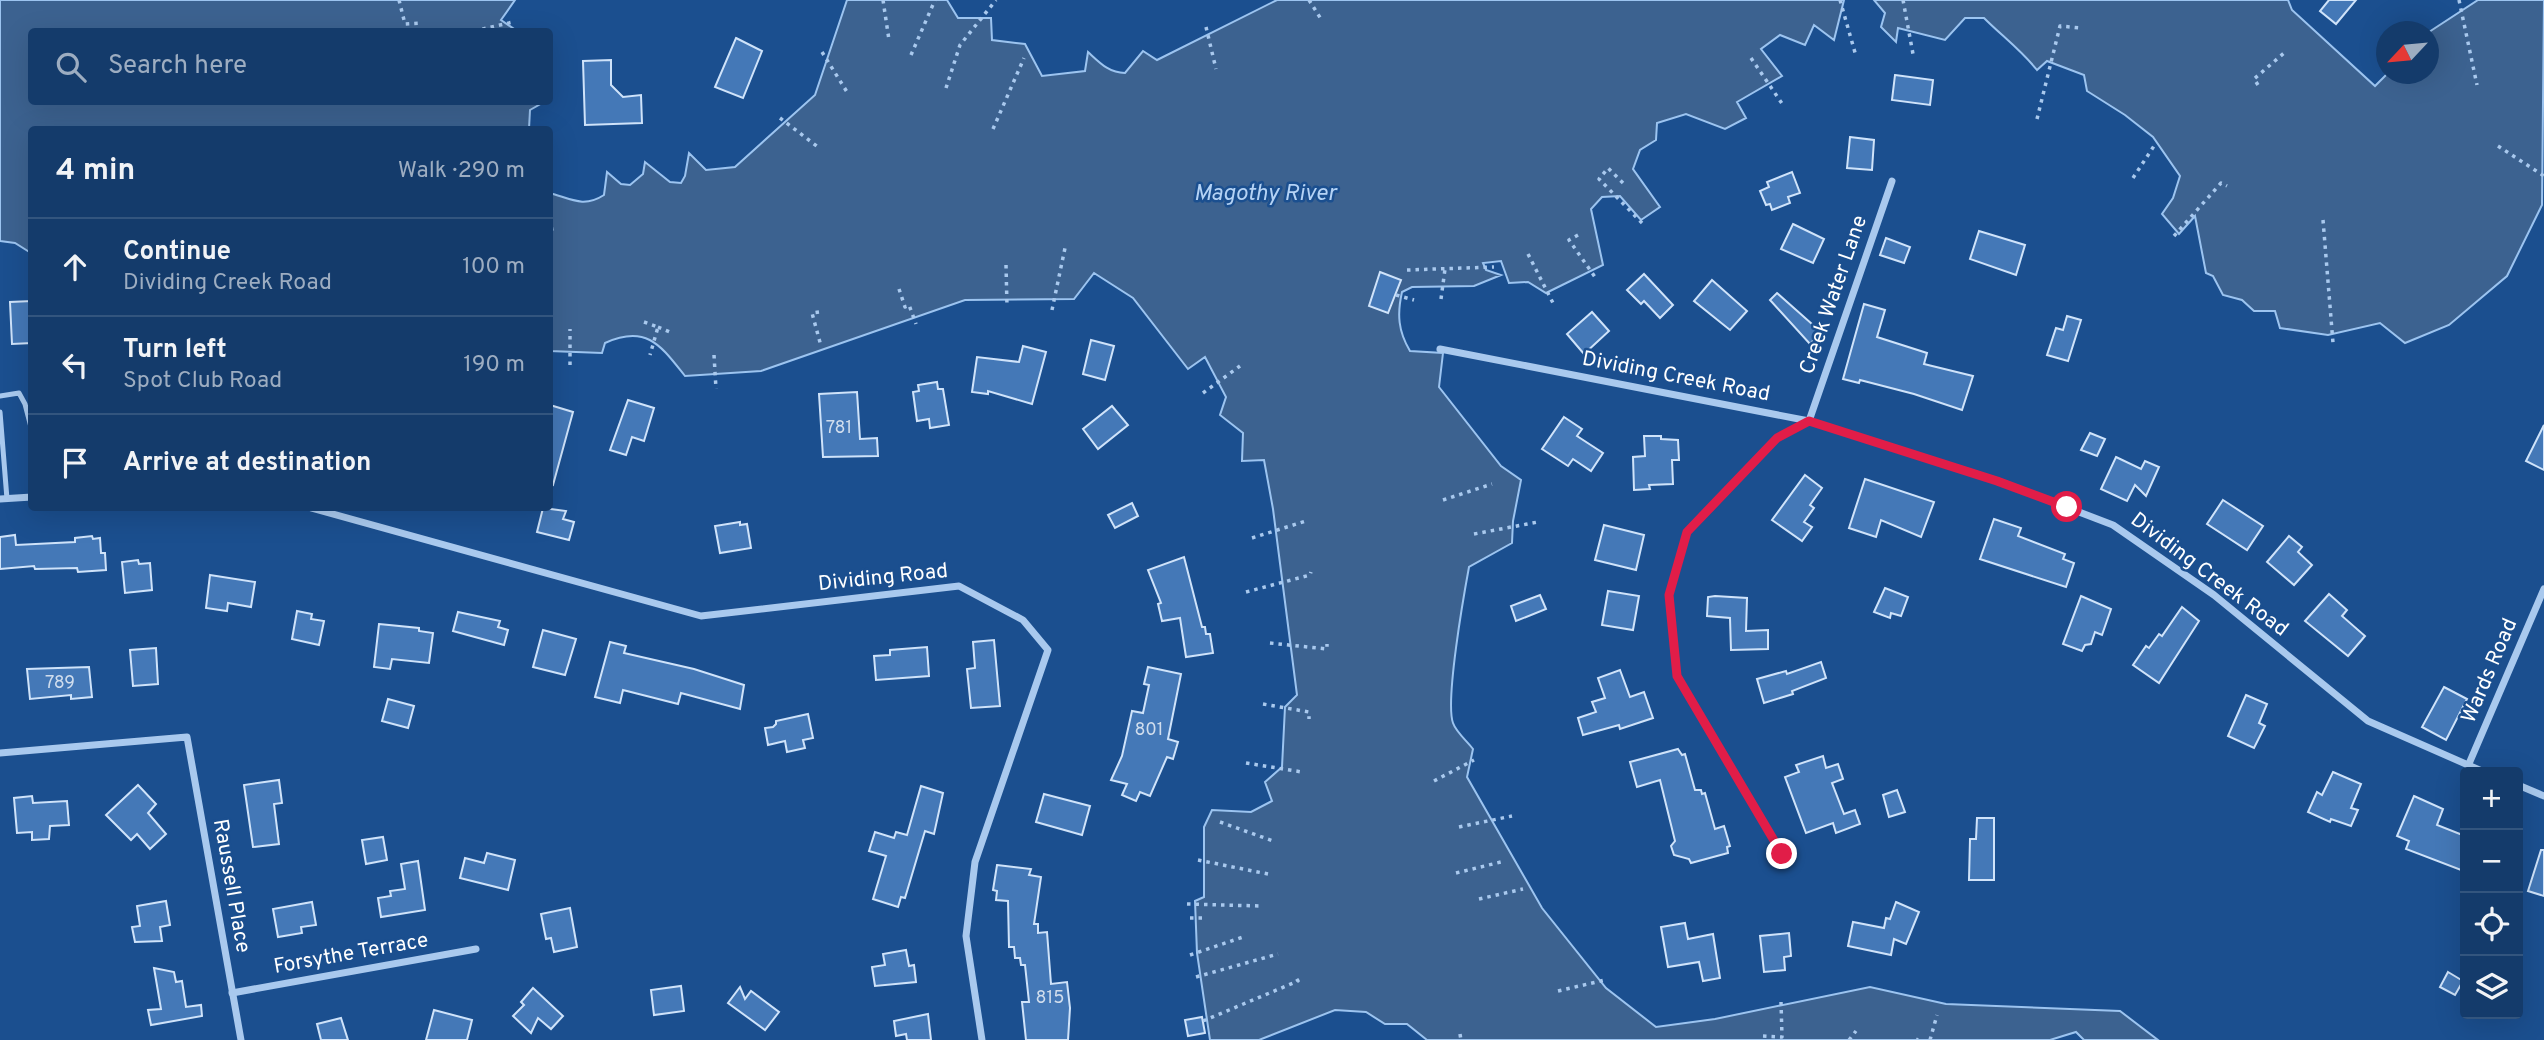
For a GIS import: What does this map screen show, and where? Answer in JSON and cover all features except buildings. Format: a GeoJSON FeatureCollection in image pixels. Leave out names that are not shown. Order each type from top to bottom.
{"type":"FeatureCollection","features":[{"type":"Feature","properties":{"kind":"street","name":"Creek Water Lane"},"geometry":{"type":"LineString","coordinates":[[1809,421],[1892,181]]}},
{"type":"Feature","properties":{"kind":"street","name":"Dividing Creek Road"},"geometry":{"type":"LineString","coordinates":[[1440,349],[1809,421],[1997,481],[2113,525],[2214,595],[2368,721],[2468,766]]}},
{"type":"Feature","properties":{"kind":"street"},"geometry":{"type":"LineString","coordinates":[[1782,854],[1677,676],[1669,595],[1687,532],[1777,438],[1809,421]]}},
{"type":"Feature","properties":{"kind":"street"},"geometry":{"type":"LineString","coordinates":[[4,499],[28,498]]}},
{"type":"Feature","properties":{"kind":"street","name":"Dividing Road"},"geometry":{"type":"LineString","coordinates":[[322,511],[701,616],[959,586],[1023,620],[1048,650],[975,862],[966,936],[982,1040]]}},
{"type":"Feature","properties":{"kind":"street","name":"Wards Road"},"geometry":{"type":"LineString","coordinates":[[2468,766],[2544,589]]}},
{"type":"Feature","properties":{"kind":"street","name":"Raussell Place"},"geometry":{"type":"LineString","coordinates":[[0,753],[187,737],[241,1040]]}},
{"type":"Feature","properties":{"kind":"street"},"geometry":{"type":"LineString","coordinates":[[2523,787],[2544,796]]}},
{"type":"Feature","properties":{"kind":"street","name":"Forsythe Terrace"},"geometry":{"type":"LineString","coordinates":[[232,993],[475,949]]}},
{"type":"Feature","properties":{"kind":"lane"},"geometry":{"type":"LineString","coordinates":[[0,396],[19,393],[28,415]]}},
{"type":"Feature","properties":{"kind":"lane"},"geometry":{"type":"LineString","coordinates":[[0,412],[4,499]]}},
{"type":"Feature","properties":{"kind":"path"},"geometry":{"type":"LineString","coordinates":[[400,0],[405,24],[421,23]]}},
{"type":"Feature","properties":{"kind":"path"},"geometry":{"type":"LineString","coordinates":[[883,0],[888,40]]}},
{"type":"Feature","properties":{"kind":"path"},"geometry":{"type":"LineString","coordinates":[[911,55],[935,0]]}},
{"type":"Feature","properties":{"kind":"path"},"geometry":{"type":"LineString","coordinates":[[946,88],[960,45],[996,0]]}},
{"type":"Feature","properties":{"kind":"path"},"geometry":{"type":"LineString","coordinates":[[1309,0],[1321,19]]}},
{"type":"Feature","properties":{"kind":"path"},"geometry":{"type":"LineString","coordinates":[[1840,0],[1856,56]]}},
{"type":"Feature","properties":{"kind":"path"},"geometry":{"type":"LineString","coordinates":[[1903,0],[1913,54]]}},
{"type":"Feature","properties":{"kind":"path"},"geometry":{"type":"LineString","coordinates":[[2459,0],[2477,85]]}},
{"type":"Feature","properties":{"kind":"path"},"geometry":{"type":"LineString","coordinates":[[487,28],[513,22]]}},
{"type":"Feature","properties":{"kind":"path"},"geometry":{"type":"LineString","coordinates":[[2038,119],[2060,26],[2081,28]]}},
{"type":"Feature","properties":{"kind":"path"},"geometry":{"type":"LineString","coordinates":[[1206,27],[1216,69]]}},
{"type":"Feature","properties":{"kind":"path"},"geometry":{"type":"LineString","coordinates":[[822,52],[847,92]]}},
{"type":"Feature","properties":{"kind":"path"},"geometry":{"type":"LineString","coordinates":[[2258,85],[2254,79],[2284,53]]}},
{"type":"Feature","properties":{"kind":"path"},"geometry":{"type":"LineString","coordinates":[[993,129],[1024,58]]}},
{"type":"Feature","properties":{"kind":"path"},"geometry":{"type":"LineString","coordinates":[[1751,58],[1783,105]]}},
{"type":"Feature","properties":{"kind":"path"},"geometry":{"type":"LineString","coordinates":[[780,118],[818,147]]}},
{"type":"Feature","properties":{"kind":"path"},"geometry":{"type":"LineString","coordinates":[[2133,178],[2154,146]]}},
{"type":"Feature","properties":{"kind":"path"},"geometry":{"type":"LineString","coordinates":[[2498,146],[2544,176]]}},
{"type":"Feature","properties":{"kind":"path"},"geometry":{"type":"LineString","coordinates":[[1623,183],[1608,168],[1599,178],[1643,224]]}},
{"type":"Feature","properties":{"kind":"path"},"geometry":{"type":"LineString","coordinates":[[2174,236],[2221,183],[2227,186]]}},
{"type":"Feature","properties":{"kind":"path"},"geometry":{"type":"LineString","coordinates":[[2323,220],[2333,343]]}},
{"type":"Feature","properties":{"kind":"path"},"geometry":{"type":"LineString","coordinates":[[1578,235],[1569,240],[1595,277]]}},
{"type":"Feature","properties":{"kind":"path"},"geometry":{"type":"LineString","coordinates":[[1052,310],[1065,248]]}},
{"type":"Feature","properties":{"kind":"path"},"geometry":{"type":"LineString","coordinates":[[1528,254],[1553,303]]}},
{"type":"Feature","properties":{"kind":"path"},"geometry":{"type":"LineString","coordinates":[[1006,265],[1007,306]]}},
{"type":"Feature","properties":{"kind":"path"},"geometry":{"type":"LineString","coordinates":[[1407,270],[1494,267]]}},
{"type":"Feature","properties":{"kind":"path"},"geometry":{"type":"LineString","coordinates":[[1441,299],[1445,269]]}},
{"type":"Feature","properties":{"kind":"path"},"geometry":{"type":"LineString","coordinates":[[899,289],[905,307],[909,305],[916,324]]}},
{"type":"Feature","properties":{"kind":"path"},"geometry":{"type":"LineString","coordinates":[[1396,295],[1415,300]]}},
{"type":"Feature","properties":{"kind":"path"},"geometry":{"type":"LineString","coordinates":[[819,312],[812,313],[821,346]]}},
{"type":"Feature","properties":{"kind":"path"},"geometry":{"type":"LineString","coordinates":[[644,322],[670,332]]}},
{"type":"Feature","properties":{"kind":"path"},"geometry":{"type":"LineString","coordinates":[[650,355],[658,327]]}},
{"type":"Feature","properties":{"kind":"path"},"geometry":{"type":"LineString","coordinates":[[570,328],[570,365]]}},
{"type":"Feature","properties":{"kind":"path"},"geometry":{"type":"LineString","coordinates":[[714,355],[716,389]]}},
{"type":"Feature","properties":{"kind":"path"},"geometry":{"type":"LineString","coordinates":[[1203,393],[1240,366]]}},
{"type":"Feature","properties":{"kind":"path"},"geometry":{"type":"LineString","coordinates":[[1443,500],[1492,484]]}},
{"type":"Feature","properties":{"kind":"path"},"geometry":{"type":"LineString","coordinates":[[1252,538],[1306,521]]}},
{"type":"Feature","properties":{"kind":"path"},"geometry":{"type":"LineString","coordinates":[[1474,534],[1538,522]]}},
{"type":"Feature","properties":{"kind":"path"},"geometry":{"type":"LineString","coordinates":[[1246,592],[1310,575],[1311,572]]}},
{"type":"Feature","properties":{"kind":"path"},"geometry":{"type":"LineString","coordinates":[[1270,643],[1327,649],[1327,644]]}},
{"type":"Feature","properties":{"kind":"path"},"geometry":{"type":"LineString","coordinates":[[1263,704],[1309,712],[1308,719]]}},
{"type":"Feature","properties":{"kind":"path"},"geometry":{"type":"LineString","coordinates":[[1434,781],[1474,760]]}},
{"type":"Feature","properties":{"kind":"path"},"geometry":{"type":"LineString","coordinates":[[1246,763],[1302,772]]}},
{"type":"Feature","properties":{"kind":"path"},"geometry":{"type":"LineString","coordinates":[[1459,827],[1512,816]]}},
{"type":"Feature","properties":{"kind":"path"},"geometry":{"type":"LineString","coordinates":[[1220,822],[1276,842]]}},
{"type":"Feature","properties":{"kind":"path"},"geometry":{"type":"LineString","coordinates":[[1198,860],[1268,874]]}},
{"type":"Feature","properties":{"kind":"path"},"geometry":{"type":"LineString","coordinates":[[1456,873],[1505,861]]}},
{"type":"Feature","properties":{"kind":"path"},"geometry":{"type":"LineString","coordinates":[[1479,899],[1523,889]]}},
{"type":"Feature","properties":{"kind":"path"},"geometry":{"type":"LineString","coordinates":[[1187,904],[1261,906]]}},
{"type":"Feature","properties":{"kind":"path"},"geometry":{"type":"LineString","coordinates":[[1190,918],[1206,918]]}},
{"type":"Feature","properties":{"kind":"path"},"geometry":{"type":"LineString","coordinates":[[1190,955],[1246,936]]}},
{"type":"Feature","properties":{"kind":"path"},"geometry":{"type":"LineString","coordinates":[[1196,977],[1278,954]]}},
{"type":"Feature","properties":{"kind":"path"},"geometry":{"type":"LineString","coordinates":[[1203,1021],[1298,981],[1295,976]]}},
{"type":"Feature","properties":{"kind":"path"},"geometry":{"type":"LineString","coordinates":[[1558,991],[1605,980]]}},
{"type":"Feature","properties":{"kind":"path"},"geometry":{"type":"LineString","coordinates":[[1762,1036],[1782,1037],[1781,1002]]}},
{"type":"Feature","properties":{"kind":"path"},"geometry":{"type":"LineString","coordinates":[[1930,1040],[1937,1015]]}},
{"type":"Feature","properties":{"kind":"path"},"geometry":{"type":"LineString","coordinates":[[1849,1040],[1856,1031]]}},
{"type":"Feature","properties":{"kind":"path"},"geometry":{"type":"LineString","coordinates":[[1460,1034],[1461,1040]]}},
{"type":"Feature","properties":{"kind":"water"},"geometry":{"type":"Polygon","coordinates":[[[0,0],[515,0],[501,20],[513,28],[28,28],[28,105],[539,105],[530,110],[529,126],[28,126],[28,251],[15,243],[0,241],[0,0]]]}},
{"type":"Feature","properties":{"kind":"water","name":"Magothy River"},"geometry":{"type":"Polygon","coordinates":[[[847,0],[947,0],[958,18],[991,18],[992,40],[1025,44],[1042,76],[1085,71],[1088,52],[1109,69],[1125,73],[1143,51],[1157,60],[1277,0],[1844,0],[1834,40],[1814,25],[1805,45],[1780,35],[1761,49],[1782,76],[1737,102],[1746,118],[1725,129],[1686,114],[1657,123],[1656,140],[1640,150],[1633,169],[1660,207],[1641,220],[1620,196],[1602,197],[1591,209],[1603,265],[1546,293],[1528,282],[1509,283],[1501,261],[1483,263],[1486,270],[1501,275],[1474,286],[1412,287],[1402,292],[1400,322],[1410,351],[1443,353],[1439,387],[1501,466],[1521,480],[1513,521],[1512,543],[1469,567],[1451,693],[1454,726],[1473,749],[1467,777],[1542,908],[1606,988],[1656,1027],[1715,1019],[1870,987],[1946,1004],[2120,1011],[2158,1040],[2084,1040],[2076,1032],[2050,1040],[1427,1040],[1407,1024],[1385,1024],[1366,1012],[1335,1010],[1259,1040],[1210,1040],[1197,953],[1195,901],[1204,897],[1204,827],[1212,810],[1251,812],[1272,801],[1265,782],[1282,767],[1285,707],[1297,695],[1264,460],[1242,461],[1243,433],[1220,415],[1226,397],[1205,357],[1188,369],[1133,298],[1094,273],[1074,299],[965,300],[761,371],[685,376],[660,347],[642,337],[632,336],[605,343],[602,353],[553,351],[553,194],[584,202],[597,199],[604,195],[607,172],[621,184],[630,185],[643,174],[645,162],[670,182],[681,183],[689,153],[706,170],[735,167],[815,95],[847,0]]]}},
{"type":"Feature","properties":{"kind":"water"},"geometry":{"type":"Polygon","coordinates":[[[1874,0],[2288,0],[2292,10],[2375,86],[2439,84],[2439,25],[2478,0],[2544,0],[2542,205],[2507,276],[2449,325],[2405,343],[2380,323],[2328,335],[2280,328],[2275,311],[2254,311],[2242,300],[2223,295],[2213,276],[2206,273],[2195,216],[2179,234],[2162,214],[2173,198],[2180,176],[2153,137],[2087,91],[2084,75],[2047,61],[2037,70],[1984,18],[1965,18],[1945,40],[1898,28],[1896,42],[1881,27],[1885,13],[1874,0]]]}},
{"type":"Feature","properties":{"kind":"route"},"geometry":{"type":"LineString","coordinates":[[1782,854],[1677,676],[1669,595],[1687,532],[1777,438],[1809,421],[1997,481],[2067,507]]}}]}
